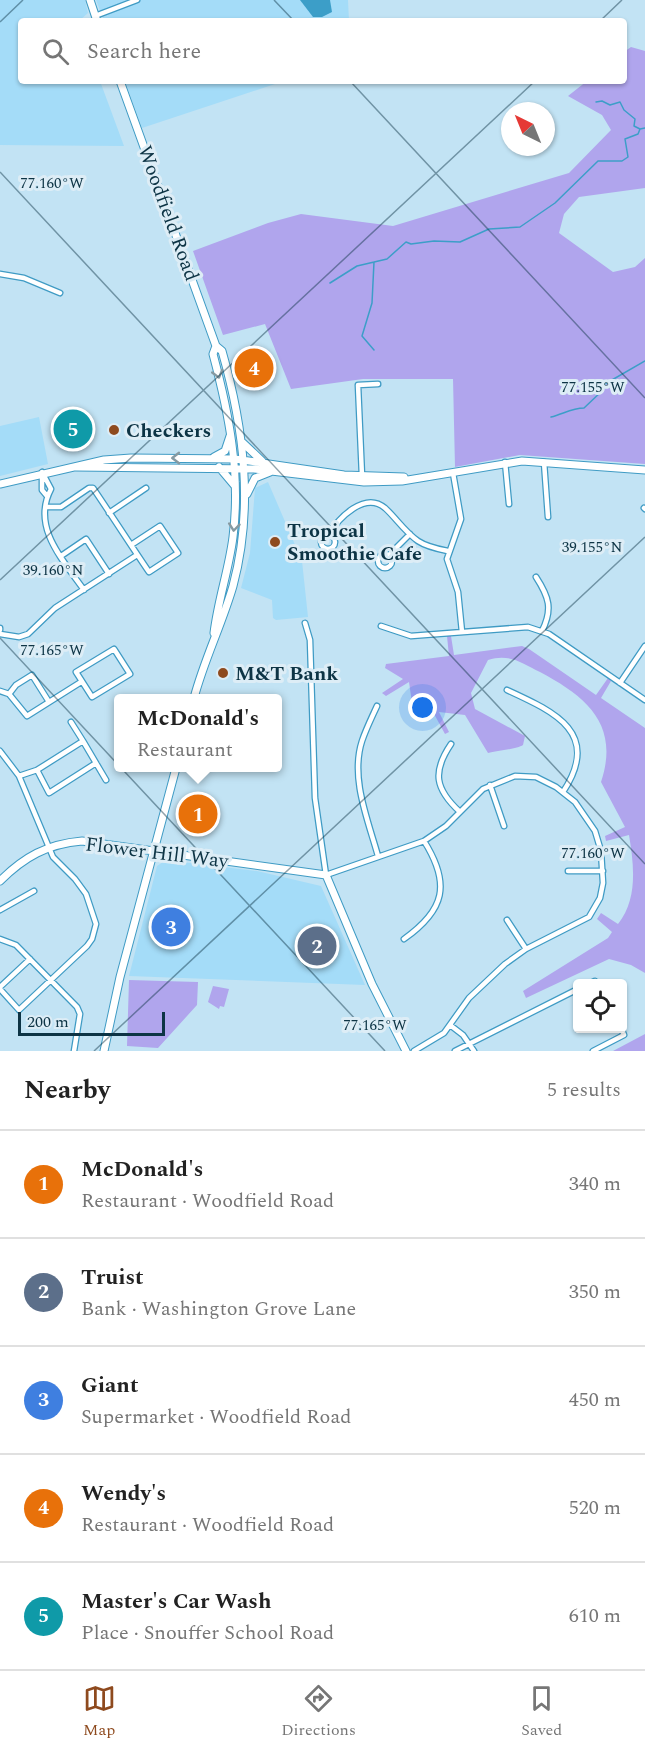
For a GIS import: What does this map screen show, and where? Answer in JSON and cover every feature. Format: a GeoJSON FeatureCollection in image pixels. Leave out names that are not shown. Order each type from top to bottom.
{"type":"FeatureCollection","features":[{"type":"Feature","properties":{"kind":"main road"},"geometry":{"type":"LineString","coordinates":[[90,0],[96,18]]}},
{"type":"Feature","properties":{"kind":"main road","name":"Woodfield Road"},"geometry":{"type":"LineString","coordinates":[[121,84],[216,346],[222,351],[241,441],[239,459],[235,468],[233,539],[214,635],[196,694]]}},
{"type":"Feature","properties":{"kind":"main road","name":"Woodfield Road"},"geometry":{"type":"LineString","coordinates":[[214,635],[222,622],[238,566],[244,530],[246,496],[244,468],[231,434],[213,354],[216,346]]}},
{"type":"Feature","properties":{"kind":"main road"},"geometry":{"type":"LineString","coordinates":[[211,458],[225,451],[231,434]]}},
{"type":"Feature","properties":{"kind":"main road"},"geometry":{"type":"LineString","coordinates":[[241,441],[262,461]]}},
{"type":"Feature","properties":{"kind":"main road"},"geometry":{"type":"LineString","coordinates":[[0,484],[42,472],[122,459],[239,459],[362,476],[405,479],[453,473],[505,462],[544,461],[645,470]]}},
{"type":"Feature","properties":{"kind":"main road"},"geometry":{"type":"LineString","coordinates":[[75,467],[219,467],[272,471],[344,481],[402,481],[405,479]]}},
{"type":"Feature","properties":{"kind":"main road"},"geometry":{"type":"LineString","coordinates":[[219,467],[236,487]]}},
{"type":"Feature","properties":{"kind":"main road"},"geometry":{"type":"LineString","coordinates":[[246,496],[255,478],[272,471]]}},
{"type":"Feature","properties":{"kind":"main road"},"geometry":{"type":"LineString","coordinates":[[104,1051],[120,977],[175,772]]}},
{"type":"Feature","properties":{"kind":"main road","name":"Flower Hill Way"},"geometry":{"type":"LineString","coordinates":[[0,881],[17,865],[48,847],[82,841],[326,875]]}},
{"type":"Feature","properties":{"kind":"main road"},"geometry":{"type":"LineString","coordinates":[[326,875],[372,984],[406,1051]]}},
{"type":"Feature","properties":{"kind":"street"},"geometry":{"type":"LineString","coordinates":[[98,18],[137,0]]}},
{"type":"Feature","properties":{"kind":"street"},"geometry":{"type":"LineString","coordinates":[[0,274],[24,278],[60,293]]}},
{"type":"Feature","properties":{"kind":"street"},"geometry":{"type":"LineString","coordinates":[[362,476],[358,385],[378,384]]}},
{"type":"Feature","properties":{"kind":"street"},"geometry":{"type":"LineString","coordinates":[[544,461],[548,517]]}},
{"type":"Feature","properties":{"kind":"street"},"geometry":{"type":"LineString","coordinates":[[505,462],[509,504]]}},
{"type":"Feature","properties":{"kind":"street"},"geometry":{"type":"LineString","coordinates":[[42,472],[42,490],[47,496],[46,532],[84,590]]}},
{"type":"Feature","properties":{"kind":"street"},"geometry":{"type":"LineString","coordinates":[[453,473],[461,519],[448,551],[448,565],[458,592],[462,632]]}},
{"type":"Feature","properties":{"kind":"street"},"geometry":{"type":"LineString","coordinates":[[47,507],[61,507],[91,488],[149,572],[178,553],[160,526],[131,545]]}},
{"type":"Feature","properties":{"kind":"street"},"geometry":{"type":"LineString","coordinates":[[109,513],[146,488]]}},
{"type":"Feature","properties":{"kind":"street"},"geometry":{"type":"LineString","coordinates":[[329,535],[354,508],[373,503],[384,507],[424,545],[448,551]]}},
{"type":"Feature","properties":{"kind":"street"},"geometry":{"type":"LineString","coordinates":[[389,555],[410,534]]}},
{"type":"Feature","properties":{"kind":"street"},"geometry":{"type":"LineString","coordinates":[[61,556],[86,539],[109,574]]}},
{"type":"Feature","properties":{"kind":"street"},"geometry":{"type":"LineString","coordinates":[[0,631],[19,637],[28,634],[55,608],[137,555]]}},
{"type":"Feature","properties":{"kind":"street"},"geometry":{"type":"LineString","coordinates":[[536,577],[550,605],[549,618],[543,631]]}},
{"type":"Feature","properties":{"kind":"street"},"geometry":{"type":"LineString","coordinates":[[305,623],[310,640],[318,831],[326,875],[378,856],[405,850],[424,841],[489,785],[506,778],[526,776],[545,781],[575,802],[595,831],[601,851],[603,870],[600,898],[589,917],[526,949],[485,981],[436,1040],[414,1051]]}},
{"type":"Feature","properties":{"kind":"street"},"geometry":{"type":"LineString","coordinates":[[381,626],[411,636],[513,627],[543,631],[645,700]]}},
{"type":"Feature","properties":{"kind":"street"},"geometry":{"type":"LineString","coordinates":[[620,683],[645,646]]}},
{"type":"Feature","properties":{"kind":"street"},"geometry":{"type":"LineString","coordinates":[[114,649],[130,674],[92,698],[81,682],[76,672],[114,649]]}},
{"type":"Feature","properties":{"kind":"street"},"geometry":{"type":"LineString","coordinates":[[9,694],[16,685],[32,675],[49,702]]}},
{"type":"Feature","properties":{"kind":"street"},"geometry":{"type":"LineString","coordinates":[[0,691],[9,694],[27,716],[81,682]]}},
{"type":"Feature","properties":{"kind":"street"},"geometry":{"type":"LineString","coordinates":[[507,690],[550,711],[573,735],[578,763],[563,792]]}},
{"type":"Feature","properties":{"kind":"street"},"geometry":{"type":"LineString","coordinates":[[377,706],[362,741],[358,772],[378,856]]}},
{"type":"Feature","properties":{"kind":"street"},"geometry":{"type":"LineString","coordinates":[[71,722],[106,780]]}},
{"type":"Feature","properties":{"kind":"street"},"geometry":{"type":"LineString","coordinates":[[19,776],[37,770],[83,741]]}},
{"type":"Feature","properties":{"kind":"street"},"geometry":{"type":"LineString","coordinates":[[451,744],[438,766],[438,779],[444,796],[460,812]]}},
{"type":"Feature","properties":{"kind":"street"},"geometry":{"type":"LineString","coordinates":[[0,751],[19,776],[48,847],[57,862],[81,886],[96,924],[92,939],[87,946],[19,1010],[0,988],[30,959]]}},
{"type":"Feature","properties":{"kind":"street"},"geometry":{"type":"LineString","coordinates":[[37,770],[49,793],[96,763]]}},
{"type":"Feature","properties":{"kind":"street"},"geometry":{"type":"LineString","coordinates":[[489,785],[504,826]]}},
{"type":"Feature","properties":{"kind":"street"},"geometry":{"type":"LineString","coordinates":[[405,939],[429,919],[436,908],[441,891],[439,869],[424,841]]}},
{"type":"Feature","properties":{"kind":"street"},"geometry":{"type":"LineString","coordinates":[[568,871],[603,870]]}},
{"type":"Feature","properties":{"kind":"street"},"geometry":{"type":"LineString","coordinates":[[0,910],[34,891]]}},
{"type":"Feature","properties":{"kind":"street"},"geometry":{"type":"LineString","coordinates":[[507,921],[526,949]]}},
{"type":"Feature","properties":{"kind":"street"},"geometry":{"type":"LineString","coordinates":[[0,939],[16,945],[79,1010],[74,1051]]}},
{"type":"Feature","properties":{"kind":"street"},"geometry":{"type":"LineString","coordinates":[[455,1051],[573,992]]}},
{"type":"Feature","properties":{"kind":"street"},"geometry":{"type":"LineString","coordinates":[[450,1025],[470,1043],[474,1051]]}},
{"type":"Feature","properties":{"kind":"street"},"geometry":{"type":"LineString","coordinates":[[593,1051],[624,1035],[623,1033]]}},
{"type":"Feature","properties":{"kind":"shaded area"},"geometry":{"type":"Polygon","coordinates":[[[0,0],[85,0],[88,13],[82,18],[18,18],[18,84],[101,84],[124,146],[0,145],[0,0]]]}},
{"type":"Feature","properties":{"kind":"shaded area"},"geometry":{"type":"Polygon","coordinates":[[[96,0],[348,0],[349,18],[103,18],[96,0]]]}},
{"type":"Feature","properties":{"kind":"shaded area"},"geometry":{"type":"Polygon","coordinates":[[[300,0],[330,0],[332,12],[322,17],[313,17],[300,0]]]}},
{"type":"Feature","properties":{"kind":"shaded area"},"geometry":{"type":"Polygon","coordinates":[[[631,47],[645,51],[645,188],[579,197],[564,214],[559,233],[613,272],[635,267],[645,258],[645,464],[520,455],[455,467],[453,379],[363,379],[291,389],[265,324],[223,335],[193,251],[268,223],[301,214],[393,226],[569,173],[611,130],[602,115],[568,96],[583,84],[627,84],[627,50],[631,47]]]}},
{"type":"Feature","properties":{"kind":"shaded area"},"geometry":{"type":"Polygon","coordinates":[[[126,84],[275,84],[142,128],[126,84]]]}},
{"type":"Feature","properties":{"kind":"shaded area"},"geometry":{"type":"Polygon","coordinates":[[[39,417],[48,464],[0,476],[0,426],[39,417]]]}},
{"type":"Feature","properties":{"kind":"shaded area"},"geometry":{"type":"Polygon","coordinates":[[[268,482],[302,561],[308,617],[276,620],[273,618],[272,600],[241,588],[250,553],[255,488],[268,482]]]}},
{"type":"Feature","properties":{"kind":"shaded area"},"geometry":{"type":"Polygon","coordinates":[[[447,636],[451,636],[454,655],[522,646],[596,695],[608,678],[611,681],[601,698],[645,728],[645,973],[631,965],[609,959],[526,998],[523,991],[608,938],[612,932],[597,919],[601,913],[618,924],[632,893],[632,858],[629,835],[606,841],[605,836],[625,827],[601,782],[606,762],[606,744],[602,729],[595,715],[585,703],[557,682],[509,658],[488,660],[471,693],[475,709],[525,736],[523,745],[488,753],[465,715],[439,712],[449,732],[445,734],[433,712],[422,720],[413,710],[409,682],[386,696],[382,693],[403,679],[385,668],[386,664],[449,656],[447,636]]]}},
{"type":"Feature","properties":{"kind":"shaded area"},"geometry":{"type":"Polygon","coordinates":[[[166,860],[257,871],[321,886],[365,985],[129,976],[157,866],[166,860]]]}},
{"type":"Feature","properties":{"kind":"shaded area"},"geometry":{"type":"Polygon","coordinates":[[[129,980],[198,982],[197,1005],[158,1048],[127,1046],[129,980]]]}},
{"type":"Feature","properties":{"kind":"shaded area"},"geometry":{"type":"Polygon","coordinates":[[[213,986],[229,989],[224,1007],[220,1006],[219,1009],[208,1002],[213,986]]]}},
{"type":"Feature","properties":{"kind":"shaded area"},"geometry":{"type":"Polygon","coordinates":[[[645,1034],[645,1051],[613,1051],[645,1034]]]}},
{"type":"Feature","properties":{"kind":"waterway"},"geometry":{"type":"LineString","coordinates":[[596,102],[602,101],[610,105],[620,102],[624,110],[635,119],[634,126],[640,129],[645,128]]}},
{"type":"Feature","properties":{"kind":"waterway"},"geometry":{"type":"LineString","coordinates":[[330,283],[357,266],[387,259],[406,242],[411,244],[434,241],[460,242],[489,229],[520,227],[555,203],[598,161],[622,161],[628,157],[625,139],[638,134],[640,129]]}},
{"type":"Feature","properties":{"kind":"waterway"},"geometry":{"type":"LineString","coordinates":[[374,262],[372,303],[362,336],[374,350]]}},
{"type":"Feature","properties":{"kind":"waterway"},"geometry":{"type":"LineString","coordinates":[[551,417],[584,408],[603,390],[605,384],[645,361]]}},
{"type":"Feature","properties":{"kind":"place","name":"Wendy's"},"geometry":{"type":"Point","coordinates":[254,368]}},
{"type":"Feature","properties":{"kind":"place","name":"Master's Car Wash"},"geometry":{"type":"Point","coordinates":[73,429]}},
{"type":"Feature","properties":{"kind":"place","name":"Checkers"},"geometry":{"type":"Point","coordinates":[114,430]}},
{"type":"Feature","properties":{"kind":"place","name":"Tropical Smoothie Cafe"},"geometry":{"type":"Point","coordinates":[275,542]}},
{"type":"Feature","properties":{"kind":"place","name":"M&T Bank"},"geometry":{"type":"Point","coordinates":[223,673]}},
{"type":"Feature","properties":{"kind":"place","name":"McDonald's"},"geometry":{"type":"Point","coordinates":[198,814]}},
{"type":"Feature","properties":{"kind":"place","name":"Giant"},"geometry":{"type":"Point","coordinates":[171,927]}},
{"type":"Feature","properties":{"kind":"place","name":"Truist"},"geometry":{"type":"Point","coordinates":[317,946]}}]}
